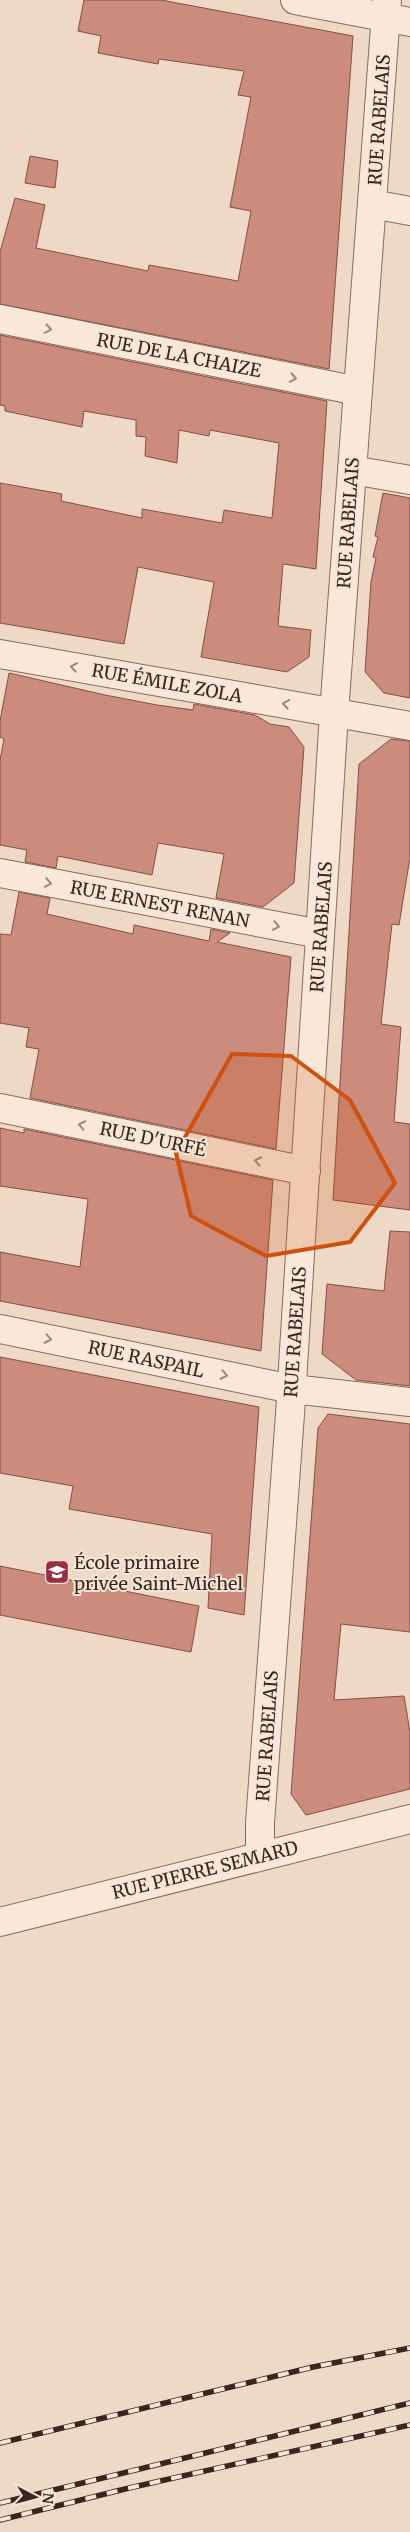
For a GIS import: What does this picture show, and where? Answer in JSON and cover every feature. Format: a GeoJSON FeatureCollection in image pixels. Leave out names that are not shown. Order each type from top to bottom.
{"type":"FeatureCollection","features":[{"type":"Feature","properties":{"kind":"street"},"geometry":{"type":"LineString","coordinates":[[295,0],[395,13]]}},
{"type":"Feature","properties":{"kind":"street","name":"RUE RABELAIS"},"geometry":{"type":"LineString","coordinates":[[260,1855],[260,1823],[292,1389],[334,713],[372,204],[395,13]]}},
{"type":"Feature","properties":{"kind":"street"},"geometry":{"type":"LineString","coordinates":[[372,204],[410,211]]}},
{"type":"Feature","properties":{"kind":"street","name":"RUE DE LA CHAIZE"},"geometry":{"type":"LineString","coordinates":[[0,319],[358,391]]}},
{"type":"Feature","properties":{"kind":"street"},"geometry":{"type":"LineString","coordinates":[[352,470],[410,480]]}},
{"type":"Feature","properties":{"kind":"street","name":"RUE ÉMILE ZOLA"},"geometry":{"type":"LineString","coordinates":[[0,654],[410,726]]}},
{"type":"Feature","properties":{"kind":"street","name":"RUE ERNEST RENAN"},"geometry":{"type":"LineString","coordinates":[[0,874],[320,934]]}},
{"type":"Feature","properties":{"kind":"street","name":"RUE D'URFÉ"},"geometry":{"type":"LineString","coordinates":[[0,1108],[306,1171]]}},
{"type":"Feature","properties":{"kind":"street","name":"RUE RASPAIL"},"geometry":{"type":"LineString","coordinates":[[0,1329],[292,1389],[410,1402]]}},
{"type":"Feature","properties":{"kind":"street","name":"RUE PIERRE SEMARD"},"geometry":{"type":"LineString","coordinates":[[0,1922],[260,1855],[410,1820]]}},
{"type":"Feature","properties":{"kind":"highlighted area"},"geometry":{"type":"Polygon","coordinates":[[[232,1054],[291,1056],[350,1100],[395,1183],[350,1242],[266,1256],[191,1216],[176,1153],[232,1054]]]}},
{"type":"Feature","properties":{"kind":"building"},"geometry":{"type":"Polygon","coordinates":[[[84,0],[161,0],[353,36],[329,369],[0,304],[0,252],[15,198],[45,205],[36,248],[148,271],[149,265],[238,281],[251,211],[230,207],[251,97],[238,95],[244,71],[159,59],[158,64],[98,53],[101,36],[78,31],[84,0]]]}},
{"type":"Feature","properties":{"kind":"building"},"geometry":{"type":"Polygon","coordinates":[[[30,156],[58,161],[55,188],[25,183],[30,156]]]}},
{"type":"Feature","properties":{"kind":"building"},"geometry":{"type":"Polygon","coordinates":[[[0,335],[327,401],[316,569],[283,564],[278,626],[311,630],[309,657],[287,672],[201,657],[214,582],[138,567],[124,644],[0,623],[0,483],[62,494],[61,501],[142,518],[142,509],[222,523],[224,510],[272,518],[279,443],[210,430],[209,436],[179,430],[177,463],[145,456],[146,437],[136,436],[136,420],[84,411],[82,427],[5,411],[5,406],[0,405],[0,335]]]}},
{"type":"Feature","properties":{"kind":"building"},"geometry":{"type":"Polygon","coordinates":[[[383,493],[410,498],[410,698],[384,693],[365,672],[371,582],[376,558],[373,557],[378,537],[375,536],[383,493]]]}},
{"type":"Feature","properties":{"kind":"building"},"geometry":{"type":"Polygon","coordinates":[[[9,673],[157,705],[193,710],[194,704],[255,715],[270,724],[289,727],[304,747],[294,883],[263,907],[216,898],[224,854],[158,843],[152,875],[58,856],[56,868],[25,862],[27,850],[0,845],[0,760],[4,739],[0,737],[0,721],[9,673]]]}},
{"type":"Feature","properties":{"kind":"building"},"geometry":{"type":"Polygon","coordinates":[[[391,739],[410,741],[410,857],[399,925],[392,924],[381,1024],[401,1027],[394,1122],[410,1124],[410,1210],[333,1200],[359,764],[391,739]]]}},
{"type":"Feature","properties":{"kind":"building"},"geometry":{"type":"Polygon","coordinates":[[[19,892],[50,898],[47,914],[133,934],[134,925],[209,941],[211,929],[230,933],[217,942],[291,957],[276,1149],[30,1098],[39,1049],[26,1047],[29,1028],[0,1023],[0,934],[11,935],[19,892]]]}},
{"type":"Feature","properties":{"kind":"building"},"geometry":{"type":"Polygon","coordinates":[[[0,1128],[24,1133],[24,1129],[273,1180],[261,1351],[0,1301],[0,1252],[80,1267],[88,1199],[0,1186],[0,1128]]]}},
{"type":"Feature","properties":{"kind":"building"},"geometry":{"type":"Polygon","coordinates":[[[390,1231],[410,1232],[410,1386],[356,1380],[322,1354],[327,1284],[384,1291],[390,1231]]]}},
{"type":"Feature","properties":{"kind":"building"},"geometry":{"type":"Polygon","coordinates":[[[0,1357],[259,1407],[244,1615],[208,1608],[212,1534],[69,1509],[73,1486],[0,1473],[0,1357]]]}},
{"type":"Feature","properties":{"kind":"building"},"geometry":{"type":"Polygon","coordinates":[[[328,1414],[410,1424],[410,1632],[341,1624],[334,1700],[404,1696],[410,1732],[410,1789],[306,1815],[291,1794],[318,1428],[328,1414]]]}},
{"type":"Feature","properties":{"kind":"building"},"geometry":{"type":"Polygon","coordinates":[[[0,1566],[199,1606],[191,1652],[0,1615],[0,1566]]]}},
{"type":"Feature","properties":{"kind":"railway"},"geometry":{"type":"LineString","coordinates":[[0,2443],[313,2367],[410,2348]]}},
{"type":"Feature","properties":{"kind":"railway"},"geometry":{"type":"LineString","coordinates":[[0,2503],[410,2403]]}},
{"type":"Feature","properties":{"kind":"railway"},"geometry":{"type":"LineString","coordinates":[[0,2520],[129,2488],[410,2425]]}},
{"type":"Feature","properties":{"kind":"place","name":"École primaire privée Saint-Michel"},"geometry":{"type":"Point","coordinates":[57,1572]}}]}
